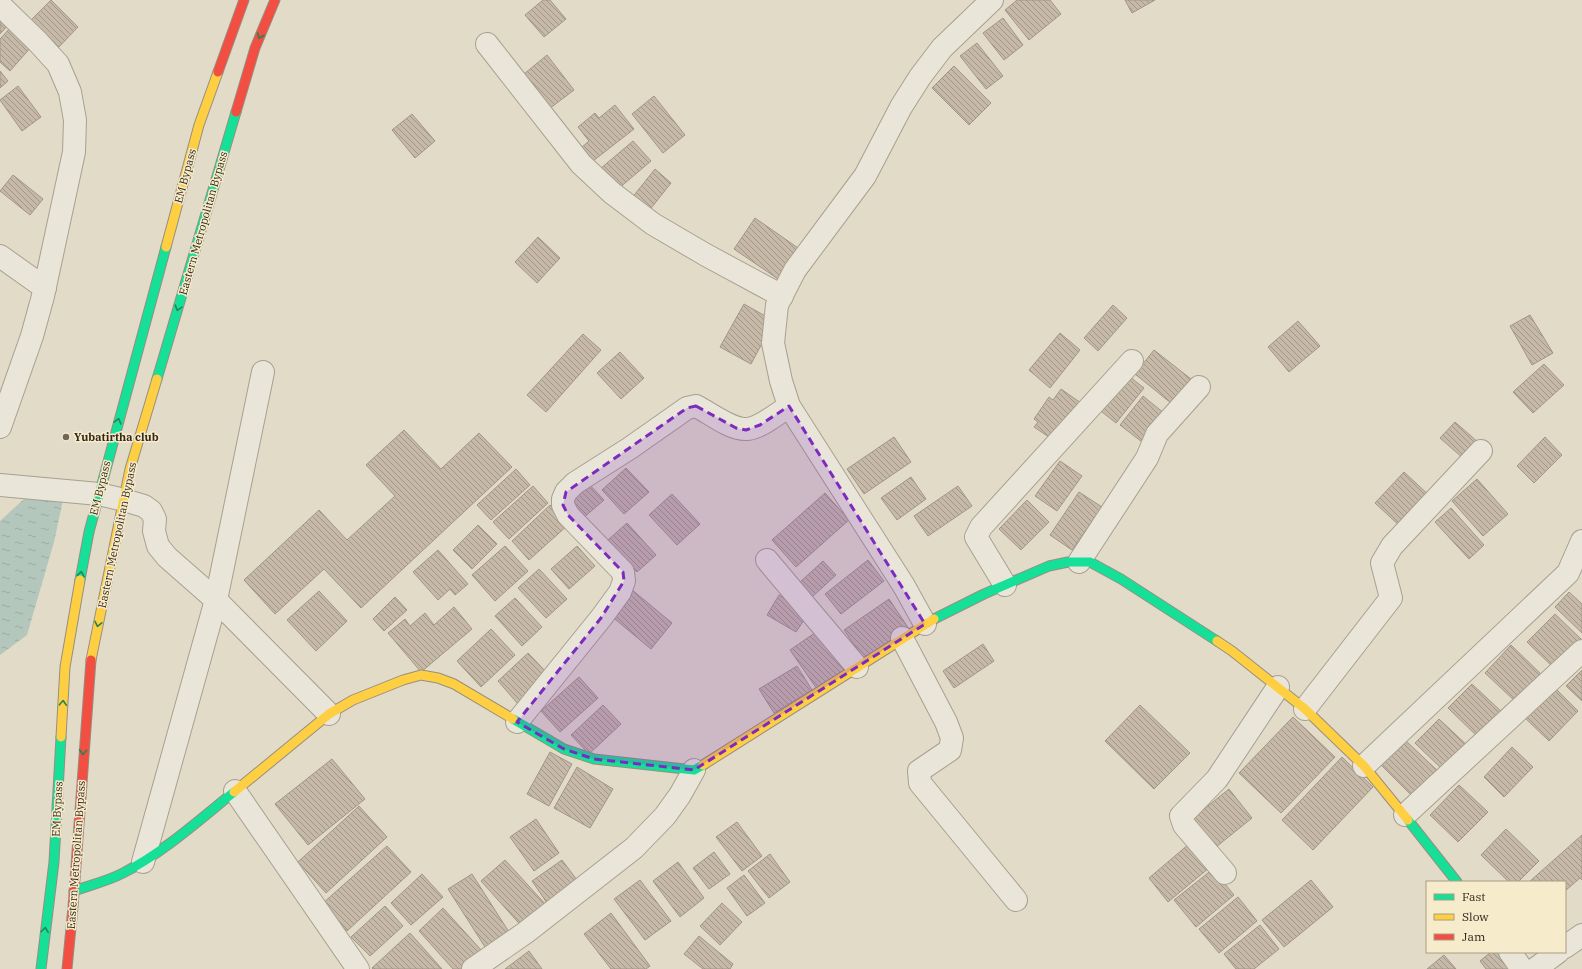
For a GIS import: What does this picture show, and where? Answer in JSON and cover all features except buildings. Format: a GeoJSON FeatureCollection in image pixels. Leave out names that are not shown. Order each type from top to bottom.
{"type":"FeatureCollection","features":[{"type":"Feature","properties":{"kind":"main road","name":"EM Bypass"},"geometry":{"type":"LineString","coordinates":[[41,969],[54,862],[65,667],[89,532],[199,125],[244,0]]}},
{"type":"Feature","properties":{"kind":"main road","name":"Eastern Metropolitan Bypass"},"geometry":{"type":"LineString","coordinates":[[67,969],[74,892],[89,668],[130,469],[255,48],[275,0]]}},
{"type":"Feature","properties":{"kind":"main road"},"geometry":{"type":"LineString","coordinates":[[74,892],[121,874],[143,862],[167,845],[235,791],[329,714],[353,700],[403,680],[421,675],[438,678],[454,684],[564,748],[594,759],[694,770],[926,624],[1005,585],[1049,566],[1068,562],[1090,562],[1121,579],[1232,651],[1305,709],[1364,766],[1456,881]]}},
{"type":"Feature","properties":{"kind":"street"},"geometry":{"type":"LineString","coordinates":[[926,624],[904,586],[789,406],[781,381],[773,343],[777,305],[795,270],[865,176],[901,107],[920,77],[942,48],[992,0]]}},
{"type":"Feature","properties":{"kind":"street"},"geometry":{"type":"LineString","coordinates":[[0,5],[58,64],[70,92],[75,120],[74,152],[45,288],[32,336],[0,428]]}},
{"type":"Feature","properties":{"kind":"street"},"geometry":{"type":"LineString","coordinates":[[487,44],[581,164],[612,194],[660,228],[706,256],[782,296]]}},
{"type":"Feature","properties":{"kind":"street"},"geometry":{"type":"LineString","coordinates":[[0,256],[45,288]]}},
{"type":"Feature","properties":{"kind":"street"},"geometry":{"type":"LineString","coordinates":[[1005,585],[976,537],[981,527],[1132,361]]}},
{"type":"Feature","properties":{"kind":"street"},"geometry":{"type":"LineString","coordinates":[[143,862],[216,600],[263,372]]}},
{"type":"Feature","properties":{"kind":"street"},"geometry":{"type":"LineString","coordinates":[[1079,562],[1147,458],[1157,434],[1199,387]]}},
{"type":"Feature","properties":{"kind":"street"},"geometry":{"type":"LineString","coordinates":[[517,722],[601,618],[620,592],[624,581],[623,572],[568,515],[563,505],[566,492],[575,483],[630,448],[688,408],[696,406],[736,428],[746,430],[760,425],[789,406]]}},
{"type":"Feature","properties":{"kind":"street"},"geometry":{"type":"LineString","coordinates":[[1305,709],[1391,598],[1382,563],[1392,546],[1481,451]]}},
{"type":"Feature","properties":{"kind":"street"},"geometry":{"type":"LineString","coordinates":[[0,484],[99,494],[144,506],[151,511],[155,520],[154,531],[158,546],[167,557],[216,600],[329,714]]}},
{"type":"Feature","properties":{"kind":"street"},"geometry":{"type":"LineString","coordinates":[[1364,766],[1568,573],[1582,541]]}},
{"type":"Feature","properties":{"kind":"street"},"geometry":{"type":"LineString","coordinates":[[767,560],[857,668]]}},
{"type":"Feature","properties":{"kind":"street"},"geometry":{"type":"LineString","coordinates":[[902,638],[946,722],[952,738],[950,750],[919,771],[920,783],[1016,900]]}},
{"type":"Feature","properties":{"kind":"street"},"geometry":{"type":"LineString","coordinates":[[1404,815],[1582,651]]}},
{"type":"Feature","properties":{"kind":"street"},"geometry":{"type":"LineString","coordinates":[[1225,873],[1184,825],[1181,816],[1217,779],[1278,687]]}},
{"type":"Feature","properties":{"kind":"street"},"geometry":{"type":"LineString","coordinates":[[473,969],[525,933],[634,848],[665,816],[680,796],[694,770]]}},
{"type":"Feature","properties":{"kind":"street"},"geometry":{"type":"LineString","coordinates":[[235,791],[354,968]]}},
{"type":"Feature","properties":{"kind":"street"},"geometry":{"type":"LineString","coordinates":[[1566,946],[1582,935]]}},
{"type":"Feature","properties":{"kind":"street"},"geometry":{"type":"LineString","coordinates":[[1511,953],[1522,969]]}},
{"type":"Feature","properties":{"kind":"street"},"geometry":{"type":"LineString","coordinates":[[1535,969],[1557,953]]}},
{"type":"Feature","properties":{"kind":"highlighted area"},"geometry":{"type":"Polygon","coordinates":[[[696,406],[736,428],[746,430],[760,425],[789,406],[925,624],[694,770],[594,759],[564,749],[517,722],[601,618],[624,581],[623,572],[568,515],[563,505],[566,492],[687,408],[696,406]]]}},
{"type":"Feature","properties":{"kind":"water"},"geometry":{"type":"Polygon","coordinates":[[[24,499],[63,500],[54,542],[27,635],[0,655],[0,521],[24,499]]]}},
{"type":"Feature","properties":{"kind":"traffic: fast"},"geometry":{"type":"LineString","coordinates":[[157,379],[236,112]]}},
{"type":"Feature","properties":{"kind":"traffic: fast"},"geometry":{"type":"LineString","coordinates":[[80,580],[89,532],[166,247]]}},
{"type":"Feature","properties":{"kind":"traffic: fast"},"geometry":{"type":"LineString","coordinates":[[934,619],[984,594],[1049,566],[1068,562],[1090,562],[1121,579],[1217,641]]}},
{"type":"Feature","properties":{"kind":"traffic: fast"},"geometry":{"type":"LineString","coordinates":[[513,719],[564,749],[594,759],[694,770],[703,765]]}},
{"type":"Feature","properties":{"kind":"traffic: fast"},"geometry":{"type":"LineString","coordinates":[[41,969],[54,862],[61,737]]}},
{"type":"Feature","properties":{"kind":"traffic: fast"},"geometry":{"type":"LineString","coordinates":[[74,891],[111,878],[138,865],[167,846],[234,792]]}},
{"type":"Feature","properties":{"kind":"traffic: fast"},"geometry":{"type":"LineString","coordinates":[[1408,820],[1456,881]]}},
{"type":"Feature","properties":{"kind":"traffic: slow"},"geometry":{"type":"LineString","coordinates":[[166,247],[199,125],[218,72]]}},
{"type":"Feature","properties":{"kind":"traffic: slow"},"geometry":{"type":"LineString","coordinates":[[91,660],[130,469],[157,379]]}},
{"type":"Feature","properties":{"kind":"traffic: slow"},"geometry":{"type":"LineString","coordinates":[[61,737],[65,667],[80,580]]}},
{"type":"Feature","properties":{"kind":"traffic: slow"},"geometry":{"type":"LineString","coordinates":[[703,765],[934,619]]}},
{"type":"Feature","properties":{"kind":"traffic: slow"},"geometry":{"type":"LineString","coordinates":[[1217,641],[1232,651],[1305,709],[1364,766],[1408,820]]}},
{"type":"Feature","properties":{"kind":"traffic: slow"},"geometry":{"type":"LineString","coordinates":[[234,792],[329,714],[353,700],[403,680],[421,675],[438,678],[454,684],[513,719]]}},
{"type":"Feature","properties":{"kind":"traffic: jam"},"geometry":{"type":"LineString","coordinates":[[218,72],[244,0]]}},
{"type":"Feature","properties":{"kind":"traffic: jam"},"geometry":{"type":"LineString","coordinates":[[236,112],[255,48],[275,0]]}},
{"type":"Feature","properties":{"kind":"traffic: jam"},"geometry":{"type":"LineString","coordinates":[[67,969],[91,660]]}},
{"type":"Feature","properties":{"kind":"place","name":"Yubatirtha club"},"geometry":{"type":"Point","coordinates":[66,437]}}]}
